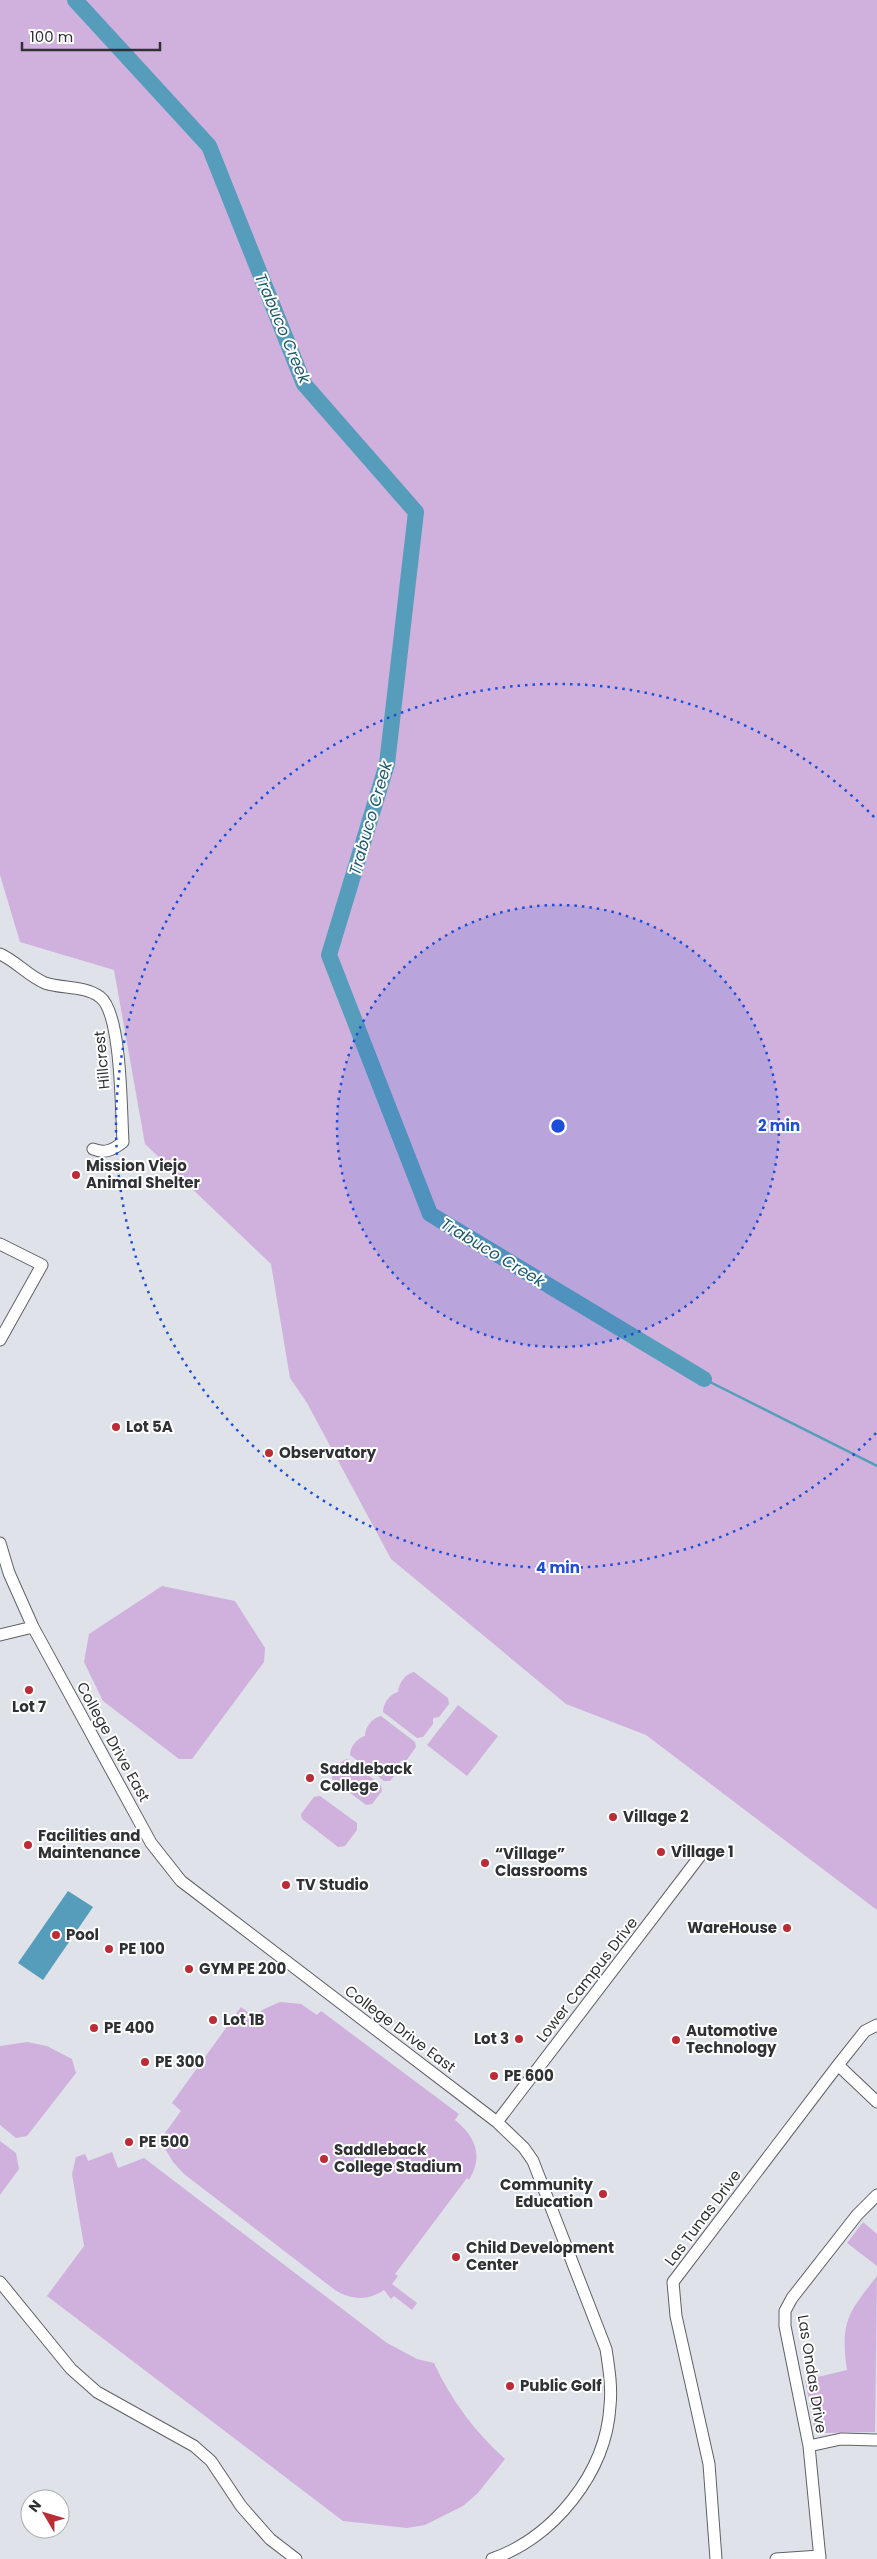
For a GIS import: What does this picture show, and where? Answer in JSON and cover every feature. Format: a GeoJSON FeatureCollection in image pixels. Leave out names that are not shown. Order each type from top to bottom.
{"type":"FeatureCollection","features":[{"type":"Feature","properties":{"kind":"street","name":"Hillcrest"},"geometry":{"type":"LineString","coordinates":[[0,954],[13,959],[27,972],[45,983],[88,990],[101,997],[108,1007],[115,1028],[123,1142],[113,1150],[99,1152],[93,1149]]}},
{"type":"Feature","properties":{"kind":"street"},"geometry":{"type":"LineString","coordinates":[[0,1244],[42,1265],[1,1334]]}},
{"type":"Feature","properties":{"kind":"street","name":"College Drive East"},"geometry":{"type":"LineString","coordinates":[[0,1543],[9,1573],[33,1627],[151,1843],[175,1875],[223,1914],[497,2122],[529,2154],[541,2176],[606,2349],[611,2379],[610,2408],[601,2450],[587,2479],[553,2521],[516,2547],[492,2559]]}},
{"type":"Feature","properties":{"kind":"street"},"geometry":{"type":"LineString","coordinates":[[0,1635],[33,1627]]}},
{"type":"Feature","properties":{"kind":"street","name":"Lower Campus Drive"},"geometry":{"type":"LineString","coordinates":[[497,2122],[700,1856]]}},
{"type":"Feature","properties":{"kind":"street","name":"Las Tunas Drive"},"geometry":{"type":"LineString","coordinates":[[716,2559],[708,2464],[676,2316],[673,2282],[838,2064],[865,2031],[877,2025]]}},
{"type":"Feature","properties":{"kind":"street"},"geometry":{"type":"LineString","coordinates":[[838,2064],[877,2102]]}},
{"type":"Feature","properties":{"kind":"street","name":"Las Ondas Drive"},"geometry":{"type":"LineString","coordinates":[[820,2557],[809,2446],[785,2326],[785,2311],[792,2298],[857,2215],[877,2194]]}},
{"type":"Feature","properties":{"kind":"street"},"geometry":{"type":"LineString","coordinates":[[0,2282],[71,2369],[97,2392],[194,2446],[211,2462],[241,2506],[270,2539],[296,2559]]}},
{"type":"Feature","properties":{"kind":"street"},"geometry":{"type":"LineString","coordinates":[[809,2446],[841,2439],[877,2440]]}},
{"type":"Feature","properties":{"kind":"street"},"geometry":{"type":"LineString","coordinates":[[776,2559],[820,2557]]}},
{"type":"Feature","properties":{"kind":"shaded area"},"geometry":{"type":"Polygon","coordinates":[[[0,0],[877,0],[877,1910],[646,1735],[566,1704],[391,1559],[307,1403],[290,1378],[271,1264],[145,1144],[114,970],[20,942],[0,875],[0,0]]]}},
{"type":"Feature","properties":{"kind":"shaded area"},"geometry":{"type":"Polygon","coordinates":[[[162,1586],[235,1601],[265,1648],[264,1662],[192,1759],[179,1759],[103,1701],[84,1662],[89,1634],[162,1586]]]}},
{"type":"Feature","properties":{"kind":"shaded area"},"geometry":{"type":"Polygon","coordinates":[[[414,1672],[448,1698],[449,1704],[439,1717],[433,1718],[433,1724],[423,1737],[417,1738],[383,1712],[386,1702],[392,1695],[398,1692],[403,1679],[414,1672]]]}},
{"type":"Feature","properties":{"kind":"shaded area"},"geometry":{"type":"Polygon","coordinates":[[[458,1705],[498,1736],[467,1776],[427,1745],[458,1705]]]}},
{"type":"Feature","properties":{"kind":"shaded area"},"geometry":{"type":"Polygon","coordinates":[[[381,1716],[415,1742],[416,1747],[406,1761],[400,1761],[401,1768],[390,1781],[384,1781],[350,1755],[354,1743],[365,1736],[366,1729],[370,1723],[381,1716]]]}},
{"type":"Feature","properties":{"kind":"shaded area"},"geometry":{"type":"Polygon","coordinates":[[[347,1759],[381,1785],[382,1791],[372,1804],[366,1805],[332,1779],[336,1767],[347,1759]]]}},
{"type":"Feature","properties":{"kind":"shaded area"},"geometry":{"type":"Polygon","coordinates":[[[320,1796],[357,1823],[357,1830],[345,1846],[338,1847],[302,1819],[301,1814],[314,1797],[320,1796]]]}},
{"type":"Feature","properties":{"kind":"shaded area","name":"Saddleback College Stadium"},"geometry":{"type":"Polygon","coordinates":[[[280,2002],[301,2004],[317,2015],[321,2011],[459,2114],[455,2120],[468,2133],[475,2147],[476,2163],[469,2180],[467,2178],[395,2274],[398,2276],[392,2284],[417,2303],[412,2310],[394,2296],[391,2299],[384,2290],[372,2296],[360,2298],[347,2296],[335,2290],[184,2174],[173,2162],[160,2140],[181,2111],[172,2103],[241,2007],[256,2018],[262,2010],[280,2002]]]}},
{"type":"Feature","properties":{"kind":"shaded area"},"geometry":{"type":"Polygon","coordinates":[[[27,2042],[47,2046],[72,2059],[76,2073],[27,2136],[16,2138],[0,2125],[0,2046],[27,2042]]]}},
{"type":"Feature","properties":{"kind":"shaded area"},"geometry":{"type":"Polygon","coordinates":[[[0,2141],[16,2153],[19,2169],[0,2195],[0,2141]]]}},
{"type":"Feature","properties":{"kind":"shaded area"},"geometry":{"type":"Polygon","coordinates":[[[112,2152],[118,2168],[144,2158],[387,2343],[417,2359],[434,2363],[456,2403],[474,2427],[505,2459],[478,2493],[463,2506],[425,2525],[407,2528],[343,2521],[47,2296],[84,2246],[72,2174],[76,2157],[85,2154],[88,2161],[112,2152]]]}},
{"type":"Feature","properties":{"kind":"shaded area"},"geometry":{"type":"Polygon","coordinates":[[[863,2222],[877,2234],[877,2266],[847,2243],[863,2222]]]}},
{"type":"Feature","properties":{"kind":"shaded area"},"geometry":{"type":"Polygon","coordinates":[[[877,2276],[875,2432],[823,2433],[814,2426],[805,2380],[847,2370],[845,2340],[848,2319],[859,2300],[877,2276]]]}},
{"type":"Feature","properties":{"kind":"water","name":"Pool"},"geometry":{"type":"Polygon","coordinates":[[[68,1891],[93,1907],[43,1980],[18,1963],[68,1891]]]}},
{"type":"Feature","properties":{"kind":"waterway","name":"Trabuco Creek"},"geometry":{"type":"LineString","coordinates":[[75,0],[209,146],[304,384],[416,512],[387,764],[329,955],[430,1214],[704,1379]]}},
{"type":"Feature","properties":{"kind":"waterway","name":"Trabuco Creek"},"geometry":{"type":"LineString","coordinates":[[704,1379],[877,1466]]}},
{"type":"Feature","properties":{"kind":"place","name":"Mission Viejo Animal Shelter"},"geometry":{"type":"Point","coordinates":[76,1175]}},
{"type":"Feature","properties":{"kind":"place","name":"Lot 5A"},"geometry":{"type":"Point","coordinates":[116,1427]}},
{"type":"Feature","properties":{"kind":"place","name":"Observatory"},"geometry":{"type":"Point","coordinates":[269,1453]}},
{"type":"Feature","properties":{"kind":"place","name":"Lot 7"},"geometry":{"type":"Point","coordinates":[29,1690]}},
{"type":"Feature","properties":{"kind":"place","name":"Saddleback College"},"geometry":{"type":"Point","coordinates":[310,1778]}},
{"type":"Feature","properties":{"kind":"place","name":"Village 2"},"geometry":{"type":"Point","coordinates":[613,1817]}},
{"type":"Feature","properties":{"kind":"place","name":"Facilities and Maintenance"},"geometry":{"type":"Point","coordinates":[28,1845]}},
{"type":"Feature","properties":{"kind":"place","name":"Village 1"},"geometry":{"type":"Point","coordinates":[661,1852]}},
{"type":"Feature","properties":{"kind":"place","name":"“Village” Classrooms"},"geometry":{"type":"Point","coordinates":[485,1863]}},
{"type":"Feature","properties":{"kind":"place","name":"TV Studio"},"geometry":{"type":"Point","coordinates":[286,1885]}},
{"type":"Feature","properties":{"kind":"place","name":"WareHouse"},"geometry":{"type":"Point","coordinates":[787,1928]}},
{"type":"Feature","properties":{"kind":"place","name":"Pool"},"geometry":{"type":"Point","coordinates":[56,1935]}},
{"type":"Feature","properties":{"kind":"place","name":"PE 100"},"geometry":{"type":"Point","coordinates":[109,1949]}},
{"type":"Feature","properties":{"kind":"place","name":"GYM PE 200"},"geometry":{"type":"Point","coordinates":[189,1969]}},
{"type":"Feature","properties":{"kind":"place","name":"Lot 1B"},"geometry":{"type":"Point","coordinates":[213,2020]}},
{"type":"Feature","properties":{"kind":"place","name":"PE 400"},"geometry":{"type":"Point","coordinates":[94,2028]}},
{"type":"Feature","properties":{"kind":"place","name":"Lot 3"},"geometry":{"type":"Point","coordinates":[519,2039]}},
{"type":"Feature","properties":{"kind":"place","name":"Automotive Technology"},"geometry":{"type":"Point","coordinates":[676,2040]}},
{"type":"Feature","properties":{"kind":"place","name":"PE 300"},"geometry":{"type":"Point","coordinates":[145,2062]}},
{"type":"Feature","properties":{"kind":"place","name":"PE 600"},"geometry":{"type":"Point","coordinates":[494,2076]}},
{"type":"Feature","properties":{"kind":"place","name":"PE 500"},"geometry":{"type":"Point","coordinates":[129,2142]}},
{"type":"Feature","properties":{"kind":"place","name":"Saddleback College Stadium"},"geometry":{"type":"Point","coordinates":[324,2159]}},
{"type":"Feature","properties":{"kind":"place","name":"Community Education"},"geometry":{"type":"Point","coordinates":[603,2194]}},
{"type":"Feature","properties":{"kind":"place","name":"Child Development Center"},"geometry":{"type":"Point","coordinates":[456,2257]}},
{"type":"Feature","properties":{"kind":"place","name":"Public Golf"},"geometry":{"type":"Point","coordinates":[510,2386]}}]}
